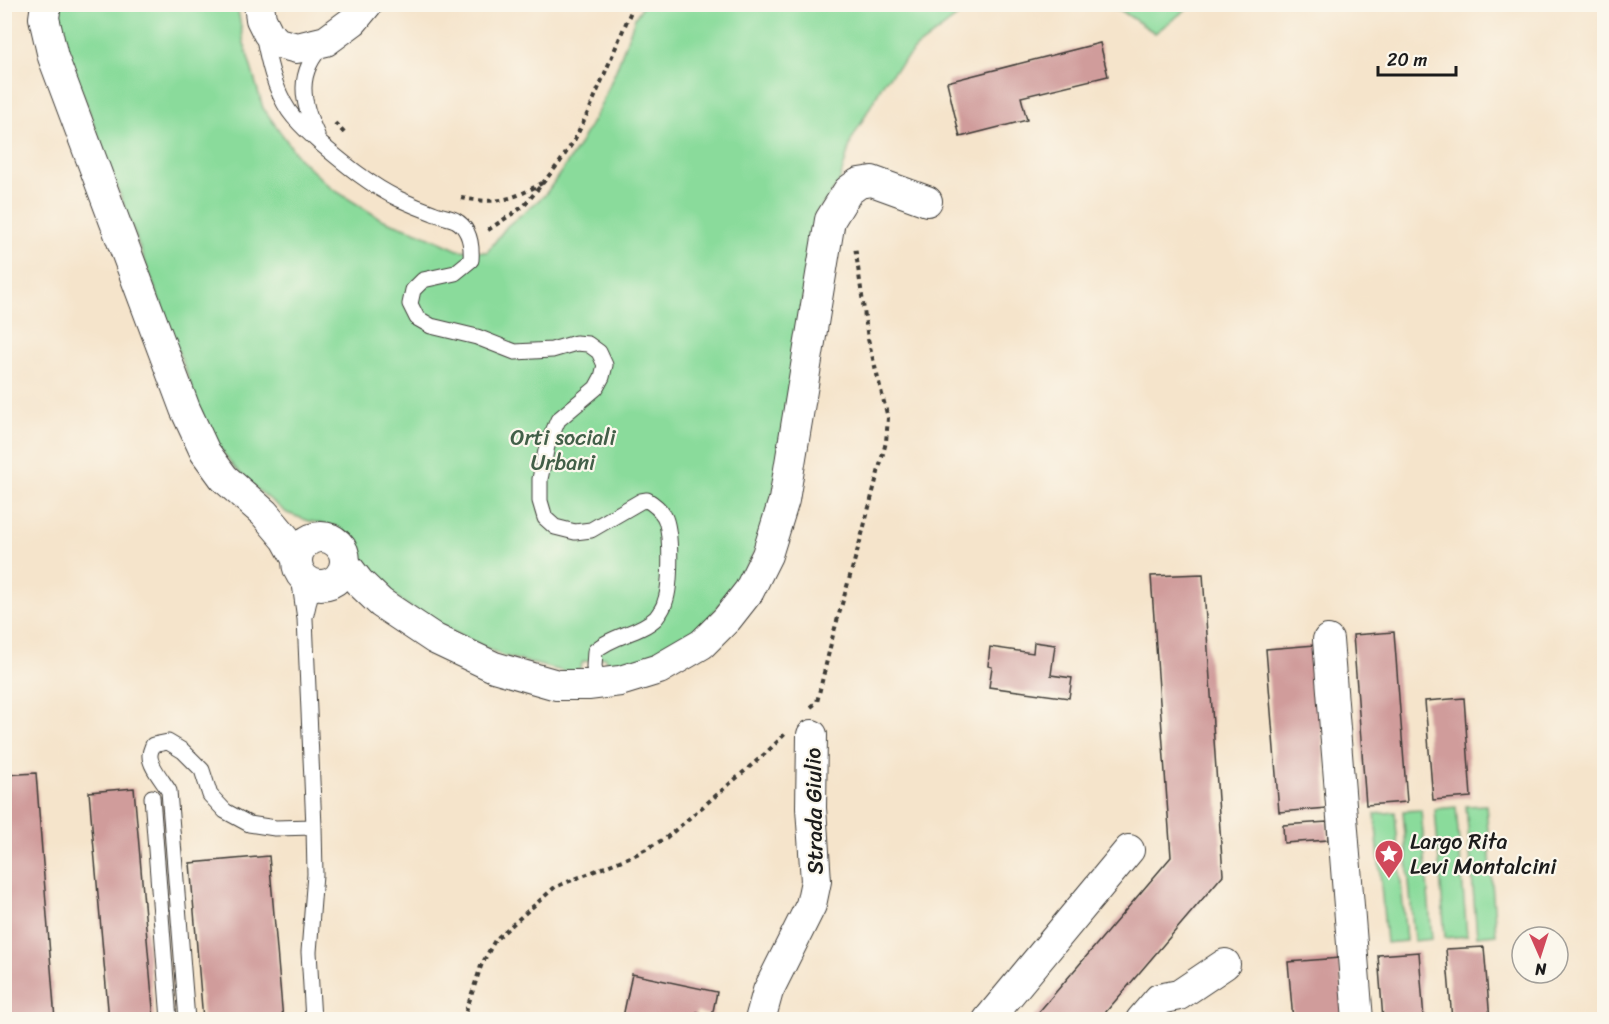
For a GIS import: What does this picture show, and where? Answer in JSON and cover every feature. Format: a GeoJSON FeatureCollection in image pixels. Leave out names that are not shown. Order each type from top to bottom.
{"type":"FeatureCollection","features":[{"type":"Feature","properties":{"kind":"street"},"geometry":{"type":"LineString","coordinates":[[46,4],[44,18],[53,57],[185,409],[205,452],[224,478],[264,513],[286,539],[304,579],[312,584],[333,578],[392,611],[435,639],[494,667],[557,685],[620,681],[659,669],[702,644],[727,619],[748,591],[767,555],[784,501],[830,219],[848,191],[859,183],[872,181],[927,201]]}},
{"type":"Feature","properties":{"kind":"street"},"geometry":{"type":"LineString","coordinates":[[260,12],[268,33],[278,43],[297,48],[326,41],[353,21],[368,4]]}},
{"type":"Feature","properties":{"kind":"street"},"geometry":{"type":"LineString","coordinates":[[264,513],[336,541],[344,552],[333,578]]}},
{"type":"Feature","properties":{"kind":"street"},"geometry":{"type":"LineString","coordinates":[[297,564],[301,546],[312,538],[324,536]]}},
{"type":"Feature","properties":{"kind":"street"},"geometry":{"type":"LineString","coordinates":[[1328,640],[1358,1020]]}},
{"type":"Feature","properties":{"kind":"street","name":"Strada Giulio"},"geometry":{"type":"LineString","coordinates":[[760,1020],[768,991],[811,905],[816,881],[803,725]]}},
{"type":"Feature","properties":{"kind":"street"},"geometry":{"type":"LineString","coordinates":[[988,1020],[1129,850]]}},
{"type":"Feature","properties":{"kind":"street"},"geometry":{"type":"LineString","coordinates":[[1141,1020],[1160,999],[1179,995],[1225,964]]}},
{"type":"Feature","properties":{"kind":"lane"},"geometry":{"type":"LineString","coordinates":[[260,12],[266,52],[277,86],[289,110],[302,126],[349,168],[374,186],[401,200],[456,221],[469,235],[472,248],[471,260],[455,273],[423,280],[413,290],[410,304],[417,318],[431,326],[477,337],[515,352],[552,350],[576,343],[588,344],[599,352],[605,365],[596,388],[558,420],[547,446],[540,479],[540,501],[545,518],[555,527],[575,532],[591,530],[641,501],[647,500],[657,506],[665,517],[670,536],[665,602],[657,616],[643,627],[602,644],[596,651],[594,667],[600,684]]}},
{"type":"Feature","properties":{"kind":"lane"},"geometry":{"type":"LineString","coordinates":[[320,143],[309,119],[303,85],[314,54],[326,41]]}},
{"type":"Feature","properties":{"kind":"lane"},"geometry":{"type":"LineString","coordinates":[[297,564],[305,620],[314,827],[315,874],[309,952],[313,1020]]}},
{"type":"Feature","properties":{"kind":"lane"},"geometry":{"type":"LineString","coordinates":[[305,620],[310,596],[333,578]]}},
{"type":"Feature","properties":{"kind":"lane"},"geometry":{"type":"LineString","coordinates":[[187,1020],[169,790],[153,767],[150,755],[153,745],[168,742],[183,751],[202,770],[210,795],[225,811],[249,824],[274,828],[314,827]]}},
{"type":"Feature","properties":{"kind":"lane"},"geometry":{"type":"LineString","coordinates":[[152,797],[169,1020]]}},
{"type":"Feature","properties":{"kind":"path"},"geometry":{"type":"LineString","coordinates":[[459,198],[499,201],[517,196],[545,181],[575,139],[634,4]]}},
{"type":"Feature","properties":{"kind":"path"},"geometry":{"type":"LineString","coordinates":[[330,117],[351,139]]}},
{"type":"Feature","properties":{"kind":"path"},"geometry":{"type":"LineString","coordinates":[[463,1020],[481,966],[495,940],[546,894],[555,887],[637,854],[666,838],[767,752],[803,725],[817,702],[832,636],[886,442],[888,418],[868,339],[854,236]]}},
{"type":"Feature","properties":{"kind":"green space","name":"Orti sociali Urbani"},"geometry":{"type":"Polygon","coordinates":[[[59,5],[237,5],[244,43],[263,108],[299,158],[331,188],[381,219],[458,250],[487,252],[507,226],[545,195],[576,150],[599,109],[635,18],[643,5],[973,5],[916,48],[884,82],[851,141],[839,183],[816,214],[774,491],[756,549],[739,582],[697,632],[657,656],[616,668],[607,666],[605,657],[583,662],[579,670],[566,672],[503,656],[447,629],[406,605],[359,564],[350,542],[338,527],[309,521],[287,513],[234,467],[209,434],[61,36],[57,19],[59,5]]]}},
{"type":"Feature","properties":{"kind":"green space"},"geometry":{"type":"Polygon","coordinates":[[[1102,5],[1192,5],[1155,33],[1123,12],[1102,5]]]}},
{"type":"Feature","properties":{"kind":"green space"},"geometry":{"type":"Polygon","coordinates":[[[1486,805],[1496,934],[1477,936],[1466,806],[1486,805]]]}},
{"type":"Feature","properties":{"kind":"green space"},"geometry":{"type":"Polygon","coordinates":[[[1456,807],[1467,936],[1445,938],[1435,809],[1456,807]]]}},
{"type":"Feature","properties":{"kind":"green space"},"geometry":{"type":"Polygon","coordinates":[[[1421,810],[1432,939],[1414,941],[1403,811],[1421,810]]]}},
{"type":"Feature","properties":{"kind":"green space"},"geometry":{"type":"Polygon","coordinates":[[[1395,812],[1406,941],[1386,943],[1375,814],[1395,812]]]}},
{"type":"Feature","properties":{"kind":"building"},"geometry":{"type":"Polygon","coordinates":[[[1100,43],[1108,76],[1021,97],[1027,120],[960,137],[947,82],[1100,43]]]}},
{"type":"Feature","properties":{"kind":"building"},"geometry":{"type":"Polygon","coordinates":[[[1203,574],[1223,875],[1099,1020],[1032,1020],[1171,857],[1151,576],[1203,574]]]}},
{"type":"Feature","properties":{"kind":"building"},"geometry":{"type":"Polygon","coordinates":[[[1394,632],[1407,802],[1366,805],[1353,635],[1394,632]]]}},
{"type":"Feature","properties":{"kind":"building"},"geometry":{"type":"Polygon","coordinates":[[[1034,642],[1055,645],[1051,675],[1072,678],[1069,698],[989,687],[992,667],[988,666],[990,647],[1033,653],[1034,642]]]}},
{"type":"Feature","properties":{"kind":"building"},"geometry":{"type":"Polygon","coordinates":[[[1315,645],[1328,808],[1279,812],[1266,649],[1315,645]]]}},
{"type":"Feature","properties":{"kind":"building"},"geometry":{"type":"Polygon","coordinates":[[[1464,698],[1471,797],[1433,800],[1425,701],[1464,698]]]}},
{"type":"Feature","properties":{"kind":"building"},"geometry":{"type":"Polygon","coordinates":[[[36,773],[55,1020],[8,1020],[4,973],[4,775],[36,773]]]}},
{"type":"Feature","properties":{"kind":"building"},"geometry":{"type":"Polygon","coordinates":[[[134,788],[154,1020],[109,1020],[89,792],[134,788]]]}},
{"type":"Feature","properties":{"kind":"building"},"geometry":{"type":"Polygon","coordinates":[[[1327,822],[1328,840],[1284,843],[1283,825],[1327,822]]]}},
{"type":"Feature","properties":{"kind":"building"},"geometry":{"type":"Polygon","coordinates":[[[269,856],[283,1020],[203,1020],[190,863],[269,856]]]}},
{"type":"Feature","properties":{"kind":"building"},"geometry":{"type":"Polygon","coordinates":[[[1484,947],[1490,1020],[1452,1020],[1446,949],[1484,947]]]}},
{"type":"Feature","properties":{"kind":"building"},"geometry":{"type":"Polygon","coordinates":[[[1419,952],[1424,1020],[1383,1020],[1378,955],[1419,952]]]}},
{"type":"Feature","properties":{"kind":"building"},"geometry":{"type":"Polygon","coordinates":[[[1340,958],[1345,1020],[1293,1020],[1288,962],[1340,958]]]}},
{"type":"Feature","properties":{"kind":"building"},"geometry":{"type":"Polygon","coordinates":[[[632,974],[717,992],[712,1016],[697,1012],[695,1020],[636,1020],[623,1017],[632,974]]]}},
{"type":"Feature","properties":{"kind":"place","name":"Largo Rita Levi Montalcini"},"geometry":{"type":"Point","coordinates":[1389,880]}}]}
